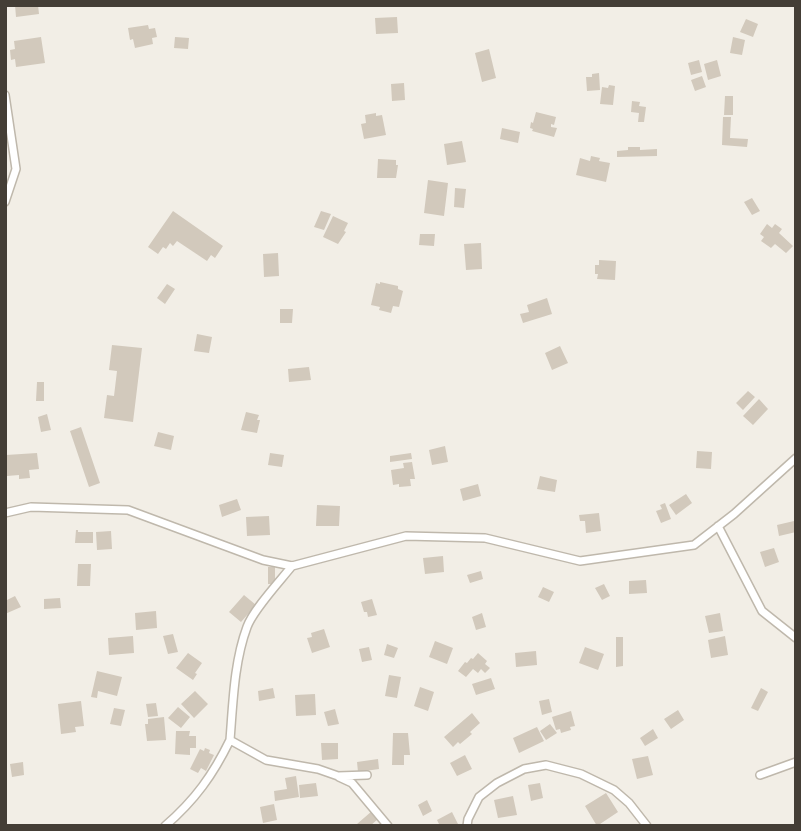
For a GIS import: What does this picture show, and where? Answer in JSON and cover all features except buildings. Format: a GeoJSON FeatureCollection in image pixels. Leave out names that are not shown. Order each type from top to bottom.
{"type":"FeatureCollection","features":[{"type":"Feature","properties":{"kind":"street"},"geometry":{"type":"LineString","coordinates":[[5,95],[16,169],[5,202]]}},
{"type":"Feature","properties":{"kind":"street"},"geometry":{"type":"LineString","coordinates":[[5,513],[31,507],[128,510],[263,560],[292,566],[406,536],[485,538],[580,561],[694,545],[734,514],[796,458]]}},
{"type":"Feature","properties":{"kind":"street"},"geometry":{"type":"LineString","coordinates":[[718,526],[762,611],[796,638]]}},
{"type":"Feature","properties":{"kind":"street"},"geometry":{"type":"LineString","coordinates":[[165,826],[198,794],[230,740],[237,668],[247,625],[292,566]]}},
{"type":"Feature","properties":{"kind":"street"},"geometry":{"type":"LineString","coordinates":[[230,740],[266,760],[318,769],[352,783],[388,826]]}},
{"type":"Feature","properties":{"kind":"street"},"geometry":{"type":"LineString","coordinates":[[760,775],[796,762]]}},
{"type":"Feature","properties":{"kind":"street"},"geometry":{"type":"LineString","coordinates":[[467,826],[468,818],[479,797],[497,783],[524,769],[546,765],[581,774],[614,790],[629,803],[647,826]]}},
{"type":"Feature","properties":{"kind":"street"},"geometry":{"type":"LineString","coordinates":[[338,776],[367,775]]}}]}
